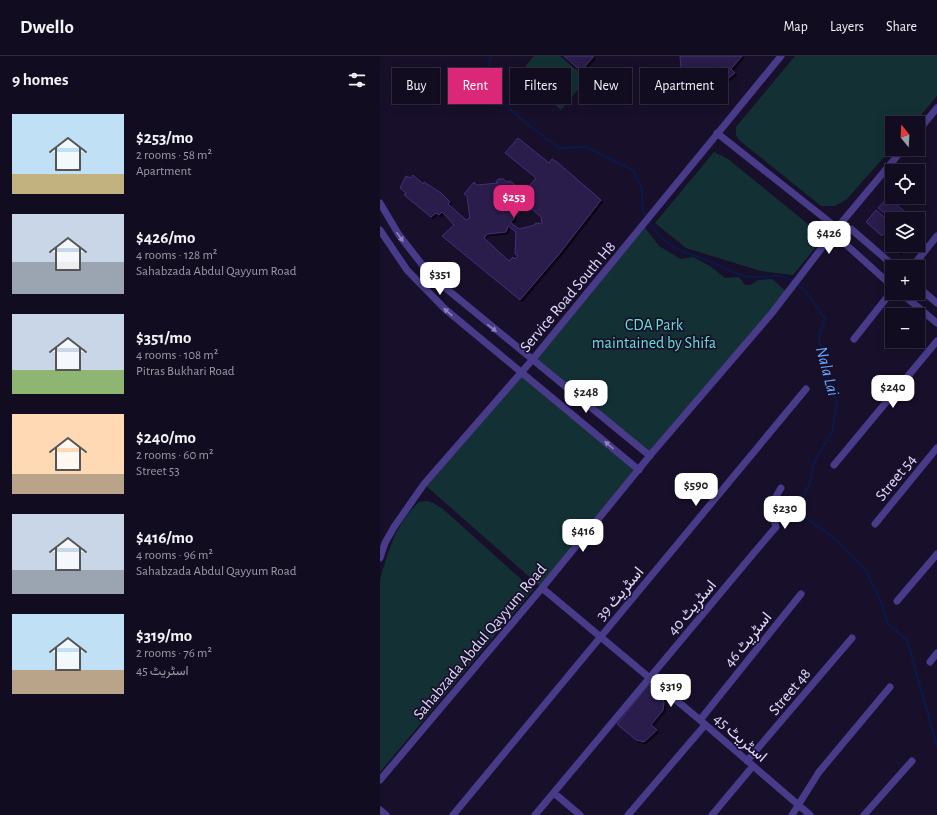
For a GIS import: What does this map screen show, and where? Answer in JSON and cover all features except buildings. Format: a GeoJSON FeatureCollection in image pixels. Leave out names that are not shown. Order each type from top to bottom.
{"type":"FeatureCollection","features":[{"type":"Feature","properties":{"kind":"street","name":"Service Road South H8"},"geometry":{"type":"LineString","coordinates":[[380,558],[385,543],[406,507],[533,359],[781,56]]}},
{"type":"Feature","properties":{"kind":"street"},"geometry":{"type":"LineString","coordinates":[[925,123],[937,108]]}},
{"type":"Feature","properties":{"kind":"street"},"geometry":{"type":"LineString","coordinates":[[717,133],[837,228],[841,240],[885,280]]}},
{"type":"Feature","properties":{"kind":"street","name":"Sahabzada Abdul Qayyum Road"},"geometry":{"type":"LineString","coordinates":[[380,780],[542,588],[650,456],[772,313],[806,271],[837,228],[897,156]]}},
{"type":"Feature","properties":{"kind":"street"},"geometry":{"type":"LineString","coordinates":[[380,204],[398,235],[431,276],[650,456]]}},
{"type":"Feature","properties":{"kind":"street"},"geometry":{"type":"LineString","coordinates":[[837,228],[851,229],[887,260]]}},
{"type":"Feature","properties":{"kind":"street"},"geometry":{"type":"LineString","coordinates":[[380,230],[407,270],[439,304],[639,470]]}},
{"type":"Feature","properties":{"kind":"street"},"geometry":{"type":"LineString","coordinates":[[918,260],[937,236]]}},
{"type":"Feature","properties":{"kind":"street"},"geometry":{"type":"LineString","coordinates":[[925,293],[937,302]]}},
{"type":"Feature","properties":{"kind":"street"},"geometry":{"type":"LineString","coordinates":[[854,339],[885,300]]}},
{"type":"Feature","properties":{"kind":"street"},"geometry":{"type":"LineString","coordinates":[[909,300],[937,323]]}},
{"type":"Feature","properties":{"kind":"street"},"geometry":{"type":"LineString","coordinates":[[834,465],[937,341]]}},
{"type":"Feature","properties":{"kind":"street","name":"اسٹریٹ 39"},"geometry":{"type":"LineString","coordinates":[[453,815],[806,389]]}},
{"type":"Feature","properties":{"kind":"street","name":"Street 54"},"geometry":{"type":"LineString","coordinates":[[875,524],[937,448]]}},
{"type":"Feature","properties":{"kind":"street","name":"اسٹریٹ 40"},"geometry":{"type":"LineString","coordinates":[[535,815],[776,527],[771,510],[773,502],[781,488]]}},
{"type":"Feature","properties":{"kind":"street"},"geometry":{"type":"LineString","coordinates":[[898,601],[937,554]]}},
{"type":"Feature","properties":{"kind":"street","name":"اسٹریٹ 45"},"geometry":{"type":"LineString","coordinates":[[542,588],[703,722],[810,815]]}},
{"type":"Feature","properties":{"kind":"street","name":"اسٹریٹ 46"},"geometry":{"type":"LineString","coordinates":[[628,815],[703,722],[801,594]]}},
{"type":"Feature","properties":{"kind":"street","name":"Street 48"},"geometry":{"type":"LineString","coordinates":[[712,815],[750,764],[852,638]]}},
{"type":"Feature","properties":{"kind":"street"},"geometry":{"type":"LineString","coordinates":[[930,662],[937,653]]}},
{"type":"Feature","properties":{"kind":"street"},"geometry":{"type":"LineString","coordinates":[[792,815],[799,806],[806,791],[820,772],[890,687]]}},
{"type":"Feature","properties":{"kind":"street"},"geometry":{"type":"LineString","coordinates":[[864,815],[912,762]]}},
{"type":"Feature","properties":{"kind":"street"},"geometry":{"type":"LineString","coordinates":[[554,793],[580,815]]}},
{"type":"Feature","properties":{"kind":"street"},"geometry":{"type":"LineString","coordinates":[[380,810],[386,815]]}},
{"type":"Feature","properties":{"kind":"green space"},"geometry":{"type":"Polygon","coordinates":[[[534,56],[560,56],[579,72],[579,89],[571,98],[571,68],[524,68],[534,56]]]}},
{"type":"Feature","properties":{"kind":"green space"},"geometry":{"type":"Polygon","coordinates":[[[795,56],[937,56],[937,96],[920,116],[885,116],[885,156],[847,199],[835,206],[821,206],[739,140],[736,135],[736,127],[795,56]]]}},
{"type":"Feature","properties":{"kind":"green space"},"geometry":{"type":"Polygon","coordinates":[[[554,104],[566,104],[561,110],[554,104]]]}},
{"type":"Feature","properties":{"kind":"green space"},"geometry":{"type":"Polygon","coordinates":[[[714,152],[728,159],[824,237],[793,275],[761,271],[686,248],[655,223],[714,152]]]}},
{"type":"Feature","properties":{"kind":"green space","name":"CDA Park maintained by Shifa"},"geometry":{"type":"Polygon","coordinates":[[[643,225],[659,246],[681,259],[693,257],[710,266],[725,278],[739,277],[745,285],[751,285],[758,280],[772,279],[788,293],[650,456],[533,359],[643,225]]]}},
{"type":"Feature","properties":{"kind":"green space"},"geometry":{"type":"Polygon","coordinates":[[[522,372],[639,470],[542,588],[424,484],[522,372]]]}},
{"type":"Feature","properties":{"kind":"green space"},"geometry":{"type":"Polygon","coordinates":[[[427,501],[443,509],[533,590],[380,772],[380,580],[394,538],[404,519],[419,502],[427,501]]]}},
{"type":"Feature","properties":{"kind":"waterway","name":"Nala Lai"},"geometry":{"type":"LineString","coordinates":[[491,56],[487,73],[492,92],[523,121],[559,148],[586,147],[633,170],[642,189],[643,211],[647,217]]}},
{"type":"Feature","properties":{"kind":"waterway","name":"Nala Lai"},"geometry":{"type":"LineString","coordinates":[[649,221],[666,242],[684,252],[712,262],[741,275],[752,277],[778,276],[788,278],[793,281]]}},
{"type":"Feature","properties":{"kind":"waterway","name":"Nala Lai"},"geometry":{"type":"LineString","coordinates":[[797,284],[804,289],[825,319],[819,337],[826,370],[837,402],[832,432],[814,463],[810,482],[802,500],[802,515],[838,541],[866,571],[882,604],[888,624],[907,640],[937,746]]}}]}
